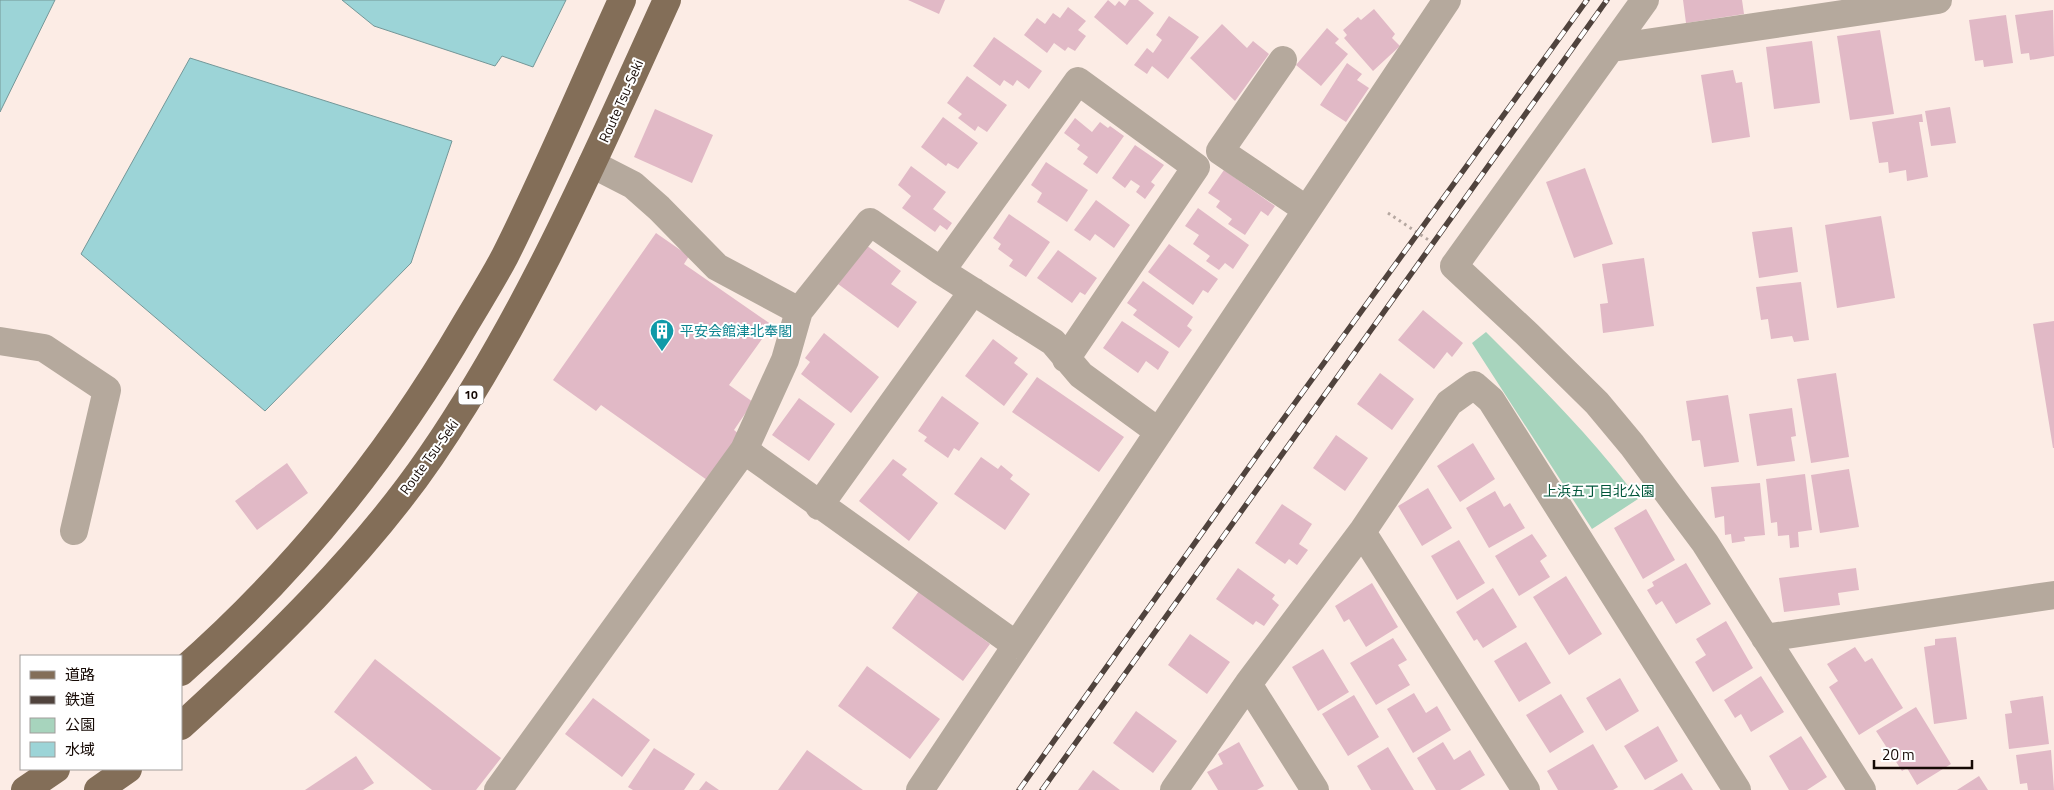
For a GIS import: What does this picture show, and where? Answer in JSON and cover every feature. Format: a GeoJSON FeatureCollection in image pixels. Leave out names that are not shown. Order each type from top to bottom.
{"type":"FeatureCollection","features":[{"type":"Feature","properties":{"kind":"main road"},"geometry":{"type":"LineString","coordinates":[[182,671],[221,637],[294,562],[352,492],[404,424],[441,366],[504,257],[622,0]]}},
{"type":"Feature","properties":{"kind":"main road","name":"Route Tsu-Seki"},"geometry":{"type":"LineString","coordinates":[[182,725],[248,665],[331,579],[386,515],[430,458],[471,396],[538,278],[667,0]]}},
{"type":"Feature","properties":{"kind":"main road"},"geometry":{"type":"LineString","coordinates":[[25,790],[55,770]]}},
{"type":"Feature","properties":{"kind":"main road"},"geometry":{"type":"LineString","coordinates":[[98,790],[127,770]]}},
{"type":"Feature","properties":{"kind":"street"},"geometry":{"type":"LineString","coordinates":[[920,790],[1448,0]]}},
{"type":"Feature","properties":{"kind":"street"},"geometry":{"type":"LineString","coordinates":[[1645,0],[1454,266],[1597,403],[1632,445],[1705,543],[1862,790]]}},
{"type":"Feature","properties":{"kind":"street"},"geometry":{"type":"LineString","coordinates":[[1612,48],[1938,0]]}},
{"type":"Feature","properties":{"kind":"street"},"geometry":{"type":"LineString","coordinates":[[1283,60],[1220,151],[1307,210]]}},
{"type":"Feature","properties":{"kind":"street"},"geometry":{"type":"LineString","coordinates":[[941,271],[1078,81],[1196,167],[1066,359]]}},
{"type":"Feature","properties":{"kind":"street"},"geometry":{"type":"LineString","coordinates":[[592,164],[632,185],[659,208],[717,267],[799,311]]}},
{"type":"Feature","properties":{"kind":"street"},"geometry":{"type":"LineString","coordinates":[[498,790],[744,450],[785,360],[799,311],[870,222],[941,271],[1052,342],[1081,375],[1159,432]]}},
{"type":"Feature","properties":{"kind":"street"},"geometry":{"type":"LineString","coordinates":[[819,506],[973,291]]}},
{"type":"Feature","properties":{"kind":"street"},"geometry":{"type":"LineString","coordinates":[[0,342],[44,348],[107,390],[74,531]]}},
{"type":"Feature","properties":{"kind":"street"},"geometry":{"type":"LineString","coordinates":[[1174,790],[1248,684],[1362,532],[1450,403],[1474,385],[1491,400],[1737,790]]}},
{"type":"Feature","properties":{"kind":"street"},"geometry":{"type":"LineString","coordinates":[[744,450],[819,506],[1016,645]]}},
{"type":"Feature","properties":{"kind":"street"},"geometry":{"type":"LineString","coordinates":[[1362,532],[1526,790]]}},
{"type":"Feature","properties":{"kind":"street"},"geometry":{"type":"LineString","coordinates":[[1765,638],[2054,595]]}},
{"type":"Feature","properties":{"kind":"street"},"geometry":{"type":"LineString","coordinates":[[1248,684],[1315,790]]}},
{"type":"Feature","properties":{"kind":"path"},"geometry":{"type":"LineString","coordinates":[[1388,213],[1458,261]]}},
{"type":"Feature","properties":{"kind":"green space","name":"上浜五丁目北公園"},"geometry":{"type":"Polygon","coordinates":[[[1486,332],[1584,433],[1638,499],[1592,529],[1472,343],[1486,332]]]}},
{"type":"Feature","properties":{"kind":"water"},"geometry":{"type":"Polygon","coordinates":[[[0,0],[55,0],[0,112],[0,0]]]}},
{"type":"Feature","properties":{"kind":"water"},"geometry":{"type":"Polygon","coordinates":[[[342,0],[566,0],[533,67],[502,56],[495,66],[374,26],[342,0]]]}},
{"type":"Feature","properties":{"kind":"water"},"geometry":{"type":"Polygon","coordinates":[[[190,58],[452,141],[411,263],[265,411],[81,254],[190,58]]]}},
{"type":"Feature","properties":{"kind":"building"},"geometry":{"type":"Polygon","coordinates":[[[908,0],[945,0],[939,14],[908,0]]]}},
{"type":"Feature","properties":{"kind":"building"},"geometry":{"type":"Polygon","coordinates":[[[1108,0],[1115,6],[1119,1],[1125,6],[1129,0],[1138,0],[1154,13],[1127,45],[1094,17],[1108,0]]]}},
{"type":"Feature","properties":{"kind":"building"},"geometry":{"type":"Polygon","coordinates":[[[1683,0],[1742,0],[1744,14],[1686,23],[1683,0]]]}},
{"type":"Feature","properties":{"kind":"building"},"geometry":{"type":"Polygon","coordinates":[[[1068,7],[1086,21],[1078,30],[1086,36],[1075,51],[1068,47],[1065,51],[1054,43],[1047,53],[1024,35],[1037,18],[1045,24],[1053,13],[1060,18],[1068,7]]]}},
{"type":"Feature","properties":{"kind":"building"},"geometry":{"type":"Polygon","coordinates":[[[1374,9],[1395,34],[1392,38],[1400,46],[1373,71],[1344,38],[1347,35],[1343,30],[1358,17],[1361,20],[1374,9]]]}},
{"type":"Feature","properties":{"kind":"building"},"geometry":{"type":"Polygon","coordinates":[[[2053,10],[2054,56],[2030,60],[2029,53],[2021,54],[2015,15],[2053,10]]]}},
{"type":"Feature","properties":{"kind":"building"},"geometry":{"type":"Polygon","coordinates":[[[2006,15],[2013,63],[1984,67],[1983,60],[1975,61],[1969,20],[2006,15]]]}},
{"type":"Feature","properties":{"kind":"building"},"geometry":{"type":"Polygon","coordinates":[[[1169,16],[1199,37],[1168,79],[1152,66],[1147,74],[1134,65],[1147,48],[1153,53],[1162,40],[1156,35],[1169,16]]]}},
{"type":"Feature","properties":{"kind":"building"},"geometry":{"type":"Polygon","coordinates":[[[1222,24],[1247,48],[1253,41],[1269,54],[1235,101],[1190,58],[1222,24]]]}},
{"type":"Feature","properties":{"kind":"building"},"geometry":{"type":"Polygon","coordinates":[[[1327,28],[1339,39],[1335,43],[1348,54],[1321,86],[1296,65],[1327,28]]]}},
{"type":"Feature","properties":{"kind":"building"},"geometry":{"type":"Polygon","coordinates":[[[1880,30],[1894,114],[1850,120],[1837,36],[1880,30]]]}},
{"type":"Feature","properties":{"kind":"building"},"geometry":{"type":"Polygon","coordinates":[[[994,37],[1042,71],[1029,89],[1017,80],[1013,86],[1004,80],[1000,86],[973,66],[994,37]]]}},
{"type":"Feature","properties":{"kind":"building"},"geometry":{"type":"Polygon","coordinates":[[[1812,41],[1820,103],[1774,109],[1766,47],[1812,41]]]}},
{"type":"Feature","properties":{"kind":"building"},"geometry":{"type":"Polygon","coordinates":[[[1347,63],[1362,74],[1357,80],[1369,88],[1346,122],[1320,105],[1347,63]]]}},
{"type":"Feature","properties":{"kind":"building"},"geometry":{"type":"Polygon","coordinates":[[[1733,70],[1736,83],[1742,82],[1750,137],[1712,143],[1701,75],[1733,70]]]}},
{"type":"Feature","properties":{"kind":"building"},"geometry":{"type":"Polygon","coordinates":[[[967,76],[1007,105],[987,132],[978,126],[975,131],[958,118],[962,114],[947,103],[967,76]]]}},
{"type":"Feature","properties":{"kind":"building"},"geometry":{"type":"Polygon","coordinates":[[[1950,107],[1956,143],[1931,146],[1925,111],[1950,107]]]}},
{"type":"Feature","properties":{"kind":"building"},"geometry":{"type":"Polygon","coordinates":[[[655,109],[713,135],[692,183],[634,157],[655,109]]]}},
{"type":"Feature","properties":{"kind":"building"},"geometry":{"type":"Polygon","coordinates":[[[1922,114],[1923,122],[1919,122],[1928,177],[1907,181],[1906,170],[1889,173],[1888,162],[1879,163],[1872,122],[1922,114]]]}},
{"type":"Feature","properties":{"kind":"building"},"geometry":{"type":"Polygon","coordinates":[[[943,117],[978,143],[958,169],[948,163],[946,166],[921,147],[943,117]]]}},
{"type":"Feature","properties":{"kind":"building"},"geometry":{"type":"Polygon","coordinates":[[[1075,118],[1092,132],[1100,122],[1108,128],[1110,126],[1124,136],[1097,174],[1083,164],[1088,157],[1077,149],[1080,145],[1064,133],[1075,118]]]}},
{"type":"Feature","properties":{"kind":"building"},"geometry":{"type":"Polygon","coordinates":[[[1135,145],[1164,165],[1151,182],[1155,185],[1145,199],[1136,192],[1140,186],[1131,180],[1125,188],[1112,178],[1135,145]]]}},
{"type":"Feature","properties":{"kind":"building"},"geometry":{"type":"Polygon","coordinates":[[[1046,162],[1088,190],[1067,222],[1037,202],[1042,193],[1031,185],[1046,162]]]}},
{"type":"Feature","properties":{"kind":"building"},"geometry":{"type":"Polygon","coordinates":[[[911,166],[946,192],[933,209],[952,223],[947,230],[940,225],[935,232],[902,208],[911,196],[898,185],[911,166]]]}},
{"type":"Feature","properties":{"kind":"building"},"geometry":{"type":"Polygon","coordinates":[[[1585,168],[1613,244],[1574,258],[1546,182],[1585,168]]]}},
{"type":"Feature","properties":{"kind":"building"},"geometry":{"type":"Polygon","coordinates":[[[1224,170],[1275,206],[1268,216],[1261,211],[1245,235],[1228,224],[1232,219],[1216,207],[1220,201],[1208,193],[1224,170]]]}},
{"type":"Feature","properties":{"kind":"building"},"geometry":{"type":"Polygon","coordinates":[[[1096,200],[1130,225],[1114,248],[1095,234],[1090,241],[1074,230],[1096,200]]]}},
{"type":"Feature","properties":{"kind":"building"},"geometry":{"type":"Polygon","coordinates":[[[1198,208],[1249,245],[1233,269],[1225,263],[1219,270],[1206,261],[1210,256],[1193,244],[1199,235],[1185,226],[1198,208]]]}},
{"type":"Feature","properties":{"kind":"building"},"geometry":{"type":"Polygon","coordinates":[[[1009,214],[1050,242],[1026,277],[1009,266],[1013,260],[998,249],[1001,244],[993,238],[1009,214]]]}},
{"type":"Feature","properties":{"kind":"building"},"geometry":{"type":"Polygon","coordinates":[[[1881,216],[1895,298],[1837,308],[1825,225],[1881,216]]]}},
{"type":"Feature","properties":{"kind":"building"},"geometry":{"type":"Polygon","coordinates":[[[1792,227],[1798,272],[1759,278],[1752,232],[1792,227]]]}},
{"type":"Feature","properties":{"kind":"building","name":"平安会館津北奉閣"},"geometry":{"type":"Polygon","coordinates":[[[656,233],[689,256],[684,264],[772,325],[729,385],[753,402],[734,430],[739,434],[707,480],[601,405],[596,411],[553,380],[656,233]]]}},
{"type":"Feature","properties":{"kind":"building"},"geometry":{"type":"Polygon","coordinates":[[[1169,244],[1218,279],[1208,293],[1203,290],[1193,305],[1148,272],[1169,244]]]}},
{"type":"Feature","properties":{"kind":"building"},"geometry":{"type":"Polygon","coordinates":[[[866,245],[901,271],[891,284],[917,302],[898,328],[838,284],[866,245]]]}},
{"type":"Feature","properties":{"kind":"building"},"geometry":{"type":"Polygon","coordinates":[[[1058,250],[1097,278],[1085,295],[1080,292],[1072,303],[1037,278],[1058,250]]]}},
{"type":"Feature","properties":{"kind":"building"},"geometry":{"type":"Polygon","coordinates":[[[1644,258],[1654,326],[1603,333],[1600,304],[1608,303],[1602,264],[1644,258]]]}},
{"type":"Feature","properties":{"kind":"building"},"geometry":{"type":"Polygon","coordinates":[[[1143,281],[1193,317],[1187,326],[1192,330],[1179,348],[1133,315],[1137,310],[1127,303],[1143,281]]]}},
{"type":"Feature","properties":{"kind":"building"},"geometry":{"type":"Polygon","coordinates":[[[1801,282],[1809,340],[1794,342],[1792,336],[1771,339],[1768,319],[1761,320],[1756,287],[1801,282]]]}},
{"type":"Feature","properties":{"kind":"building"},"geometry":{"type":"Polygon","coordinates":[[[1423,310],[1463,343],[1452,357],[1447,352],[1434,369],[1398,340],[1423,310]]]}},
{"type":"Feature","properties":{"kind":"building"},"geometry":{"type":"Polygon","coordinates":[[[1122,321],[1169,352],[1158,370],[1146,361],[1138,373],[1103,348],[1122,321]]]}},
{"type":"Feature","properties":{"kind":"building"},"geometry":{"type":"Polygon","coordinates":[[[2054,321],[2054,448],[2053,448],[2033,324],[2054,321]]]}},
{"type":"Feature","properties":{"kind":"building"},"geometry":{"type":"Polygon","coordinates":[[[824,333],[879,377],[851,413],[801,374],[810,362],[805,358],[824,333]]]}},
{"type":"Feature","properties":{"kind":"building"},"geometry":{"type":"Polygon","coordinates":[[[993,339],[1018,358],[1014,363],[1028,374],[1004,406],[965,376],[993,339]]]}},
{"type":"Feature","properties":{"kind":"building"},"geometry":{"type":"Polygon","coordinates":[[[1380,373],[1414,399],[1392,430],[1357,404],[1380,373]]]}},
{"type":"Feature","properties":{"kind":"building"},"geometry":{"type":"Polygon","coordinates":[[[1836,373],[1849,457],[1811,463],[1797,379],[1836,373]]]}},
{"type":"Feature","properties":{"kind":"building"},"geometry":{"type":"Polygon","coordinates":[[[1037,377],[1124,437],[1099,472],[1012,412],[1037,377]]]}},
{"type":"Feature","properties":{"kind":"building"},"geometry":{"type":"Polygon","coordinates":[[[1728,395],[1739,462],[1704,467],[1700,440],[1692,441],[1686,401],[1728,395]]]}},
{"type":"Feature","properties":{"kind":"building"},"geometry":{"type":"Polygon","coordinates":[[[942,396],[979,423],[959,451],[954,448],[948,458],[924,441],[927,437],[918,431],[942,396]]]}},
{"type":"Feature","properties":{"kind":"building"},"geometry":{"type":"Polygon","coordinates":[[[799,398],[835,424],[809,461],[772,435],[799,398]]]}},
{"type":"Feature","properties":{"kind":"building"},"geometry":{"type":"Polygon","coordinates":[[[1792,408],[1796,436],[1791,437],[1795,461],[1757,466],[1749,414],[1792,408]]]}},
{"type":"Feature","properties":{"kind":"building"},"geometry":{"type":"Polygon","coordinates":[[[1336,435],[1368,458],[1345,491],[1313,468],[1336,435]]]}},
{"type":"Feature","properties":{"kind":"building"},"geometry":{"type":"Polygon","coordinates":[[[1473,443],[1495,479],[1460,502],[1437,466],[1473,443]]]}},
{"type":"Feature","properties":{"kind":"building"},"geometry":{"type":"Polygon","coordinates":[[[981,457],[998,469],[1001,465],[1013,475],[1010,479],[1030,494],[1005,530],[954,494],[981,457]]]}},
{"type":"Feature","properties":{"kind":"building"},"geometry":{"type":"Polygon","coordinates":[[[893,459],[907,469],[902,475],[938,503],[909,541],[859,501],[893,459]]]}},
{"type":"Feature","properties":{"kind":"building"},"geometry":{"type":"Polygon","coordinates":[[[287,463],[308,493],[257,530],[235,501],[287,463]]]}},
{"type":"Feature","properties":{"kind":"building"},"geometry":{"type":"Polygon","coordinates":[[[1849,469],[1859,527],[1820,533],[1811,475],[1849,469]]]}},
{"type":"Feature","properties":{"kind":"building"},"geometry":{"type":"Polygon","coordinates":[[[1805,474],[1812,530],[1798,532],[1799,547],[1790,548],[1789,535],[1778,536],[1777,522],[1771,523],[1766,479],[1805,474]]]}},
{"type":"Feature","properties":{"kind":"building"},"geometry":{"type":"Polygon","coordinates":[[[1760,483],[1765,535],[1744,537],[1745,541],[1732,543],[1731,534],[1725,535],[1724,516],[1715,518],[1711,487],[1760,483]]]}},
{"type":"Feature","properties":{"kind":"building"},"geometry":{"type":"Polygon","coordinates":[[[1428,488],[1452,528],[1422,546],[1398,506],[1428,488]]]}},
{"type":"Feature","properties":{"kind":"building"},"geometry":{"type":"Polygon","coordinates":[[[1495,491],[1504,507],[1510,503],[1525,528],[1489,548],[1466,508],[1495,491]]]}},
{"type":"Feature","properties":{"kind":"building"},"geometry":{"type":"Polygon","coordinates":[[[1282,504],[1312,524],[1299,544],[1308,550],[1297,565],[1289,559],[1285,564],[1255,543],[1282,504]]]}},
{"type":"Feature","properties":{"kind":"building"},"geometry":{"type":"Polygon","coordinates":[[[1646,509],[1675,560],[1643,579],[1614,528],[1646,509]]]}},
{"type":"Feature","properties":{"kind":"building"},"geometry":{"type":"Polygon","coordinates":[[[1532,534],[1547,556],[1540,561],[1550,577],[1519,596],[1495,556],[1532,534]]]}},
{"type":"Feature","properties":{"kind":"building"},"geometry":{"type":"Polygon","coordinates":[[[1459,540],[1485,583],[1457,600],[1431,556],[1459,540]]]}},
{"type":"Feature","properties":{"kind":"building"},"geometry":{"type":"Polygon","coordinates":[[[1686,563],[1711,604],[1676,624],[1662,601],[1656,605],[1647,590],[1654,586],[1652,582],[1686,563]]]}},
{"type":"Feature","properties":{"kind":"building"},"geometry":{"type":"Polygon","coordinates":[[[1238,568],[1275,595],[1272,599],[1279,605],[1264,626],[1256,621],[1253,625],[1216,599],[1238,568]]]}},
{"type":"Feature","properties":{"kind":"building"},"geometry":{"type":"Polygon","coordinates":[[[1856,568],[1859,590],[1838,593],[1840,605],[1784,612],[1779,578],[1856,568]]]}},
{"type":"Feature","properties":{"kind":"building"},"geometry":{"type":"Polygon","coordinates":[[[1566,576],[1602,634],[1569,655],[1533,597],[1566,576]]]}},
{"type":"Feature","properties":{"kind":"building"},"geometry":{"type":"Polygon","coordinates":[[[1372,583],[1398,627],[1366,647],[1349,619],[1344,622],[1335,606],[1372,583]]]}},
{"type":"Feature","properties":{"kind":"building"},"geometry":{"type":"Polygon","coordinates":[[[1493,588],[1517,627],[1483,648],[1477,639],[1474,641],[1456,612],[1493,588]]]}},
{"type":"Feature","properties":{"kind":"building"},"geometry":{"type":"Polygon","coordinates":[[[919,591],[990,644],[963,681],[892,628],[919,591]]]}},
{"type":"Feature","properties":{"kind":"building"},"geometry":{"type":"Polygon","coordinates":[[[1726,621],[1753,668],[1713,692],[1695,662],[1706,655],[1696,639],[1726,621]]]}},
{"type":"Feature","properties":{"kind":"building"},"geometry":{"type":"Polygon","coordinates":[[[1190,634],[1230,662],[1207,694],[1168,665],[1190,634]]]}},
{"type":"Feature","properties":{"kind":"building"},"geometry":{"type":"Polygon","coordinates":[[[1956,637],[1967,719],[1934,724],[1924,647],[1935,645],[1935,639],[1956,637]]]}},
{"type":"Feature","properties":{"kind":"building"},"geometry":{"type":"Polygon","coordinates":[[[1393,638],[1407,660],[1398,665],[1410,685],[1376,705],[1350,663],[1393,638]]]}},
{"type":"Feature","properties":{"kind":"building"},"geometry":{"type":"Polygon","coordinates":[[[1526,642],[1551,683],[1519,702],[1494,661],[1526,642]]]}},
{"type":"Feature","properties":{"kind":"building"},"geometry":{"type":"Polygon","coordinates":[[[1855,647],[1865,662],[1872,658],[1903,708],[1859,735],[1829,687],[1838,681],[1827,664],[1855,647]]]}},
{"type":"Feature","properties":{"kind":"building"},"geometry":{"type":"Polygon","coordinates":[[[1323,649],[1349,692],[1318,711],[1292,667],[1323,649]]]}},
{"type":"Feature","properties":{"kind":"building"},"geometry":{"type":"Polygon","coordinates":[[[375,659],[501,758],[476,790],[432,790],[334,712],[375,659]]]}},
{"type":"Feature","properties":{"kind":"building"},"geometry":{"type":"Polygon","coordinates":[[[867,666],[940,719],[910,759],[838,706],[867,666]]]}},
{"type":"Feature","properties":{"kind":"building"},"geometry":{"type":"Polygon","coordinates":[[[1761,676],[1784,712],[1751,732],[1741,714],[1735,718],[1724,700],[1761,676]]]}},
{"type":"Feature","properties":{"kind":"building"},"geometry":{"type":"Polygon","coordinates":[[[1620,678],[1639,711],[1606,731],[1586,698],[1620,678]]]}},
{"type":"Feature","properties":{"kind":"building"},"geometry":{"type":"Polygon","coordinates":[[[1414,693],[1426,713],[1437,706],[1451,730],[1413,753],[1387,709],[1414,693]]]}},
{"type":"Feature","properties":{"kind":"building"},"geometry":{"type":"Polygon","coordinates":[[[1561,694],[1584,732],[1550,753],[1526,715],[1561,694]]]}},
{"type":"Feature","properties":{"kind":"building"},"geometry":{"type":"Polygon","coordinates":[[[1354,695],[1379,737],[1348,756],[1322,714],[1354,695]]]}},
{"type":"Feature","properties":{"kind":"building"},"geometry":{"type":"Polygon","coordinates":[[[2043,696],[2049,744],[2009,749],[2005,714],[2012,713],[2010,701],[2043,696]]]}},
{"type":"Feature","properties":{"kind":"building"},"geometry":{"type":"Polygon","coordinates":[[[593,698],[650,740],[622,777],[565,734],[593,698]]]}},
{"type":"Feature","properties":{"kind":"building"},"geometry":{"type":"Polygon","coordinates":[[[1916,707],[1951,764],[1917,785],[1907,768],[1902,771],[1876,731],[1916,707]]]}},
{"type":"Feature","properties":{"kind":"building"},"geometry":{"type":"Polygon","coordinates":[[[1136,711],[1177,741],[1153,773],[1113,743],[1136,711]]]}},
{"type":"Feature","properties":{"kind":"building"},"geometry":{"type":"Polygon","coordinates":[[[1658,726],[1678,761],[1645,780],[1624,746],[1658,726]]]}},
{"type":"Feature","properties":{"kind":"building"},"geometry":{"type":"Polygon","coordinates":[[[1801,736],[1827,777],[1807,790],[1789,790],[1769,756],[1801,736]]]}},
{"type":"Feature","properties":{"kind":"building"},"geometry":{"type":"Polygon","coordinates":[[[1239,742],[1264,786],[1257,790],[1218,790],[1207,772],[1223,764],[1218,754],[1239,742]]]}},
{"type":"Feature","properties":{"kind":"building"},"geometry":{"type":"Polygon","coordinates":[[[1443,742],[1454,760],[1470,750],[1485,775],[1460,790],[1436,790],[1417,758],[1443,742]]]}},
{"type":"Feature","properties":{"kind":"building"},"geometry":{"type":"Polygon","coordinates":[[[1593,744],[1618,787],[1613,790],[1558,790],[1547,771],[1593,744]]]}},
{"type":"Feature","properties":{"kind":"building"},"geometry":{"type":"Polygon","coordinates":[[[1388,747],[1414,790],[1371,790],[1357,766],[1388,747]]]}},
{"type":"Feature","properties":{"kind":"building"},"geometry":{"type":"Polygon","coordinates":[[[654,748],[695,774],[684,790],[633,790],[628,787],[654,748]]]}},
{"type":"Feature","properties":{"kind":"building"},"geometry":{"type":"Polygon","coordinates":[[[807,750],[863,790],[778,790],[807,750]]]}},
{"type":"Feature","properties":{"kind":"building"},"geometry":{"type":"Polygon","coordinates":[[[2051,750],[2054,790],[2028,790],[2027,783],[2020,784],[2016,755],[2051,750]]]}},
{"type":"Feature","properties":{"kind":"building"},"geometry":{"type":"Polygon","coordinates":[[[356,756],[374,783],[363,790],[305,790],[356,756]]]}},
{"type":"Feature","properties":{"kind":"building"},"geometry":{"type":"Polygon","coordinates":[[[1093,770],[1120,790],[1078,790],[1093,770]]]}},
{"type":"Feature","properties":{"kind":"building"},"geometry":{"type":"Polygon","coordinates":[[[1682,773],[1693,790],[1653,790],[1682,773]]]}},
{"type":"Feature","properties":{"kind":"building"},"geometry":{"type":"Polygon","coordinates":[[[1979,776],[1988,790],[1957,790],[1979,776]]]}},
{"type":"Feature","properties":{"kind":"building"},"geometry":{"type":"Polygon","coordinates":[[[706,781],[719,790],[699,790],[706,781]]]}},
{"type":"Feature","properties":{"kind":"railway"},"geometry":{"type":"LineString","coordinates":[[1019,790],[1271,436],[1587,0]]}},
{"type":"Feature","properties":{"kind":"railway"},"geometry":{"type":"LineString","coordinates":[[1042,790],[1607,0]]}},
{"type":"Feature","properties":{"kind":"place","name":"平安会館津北奉閣"},"geometry":{"type":"Point","coordinates":[662,352]}}]}
